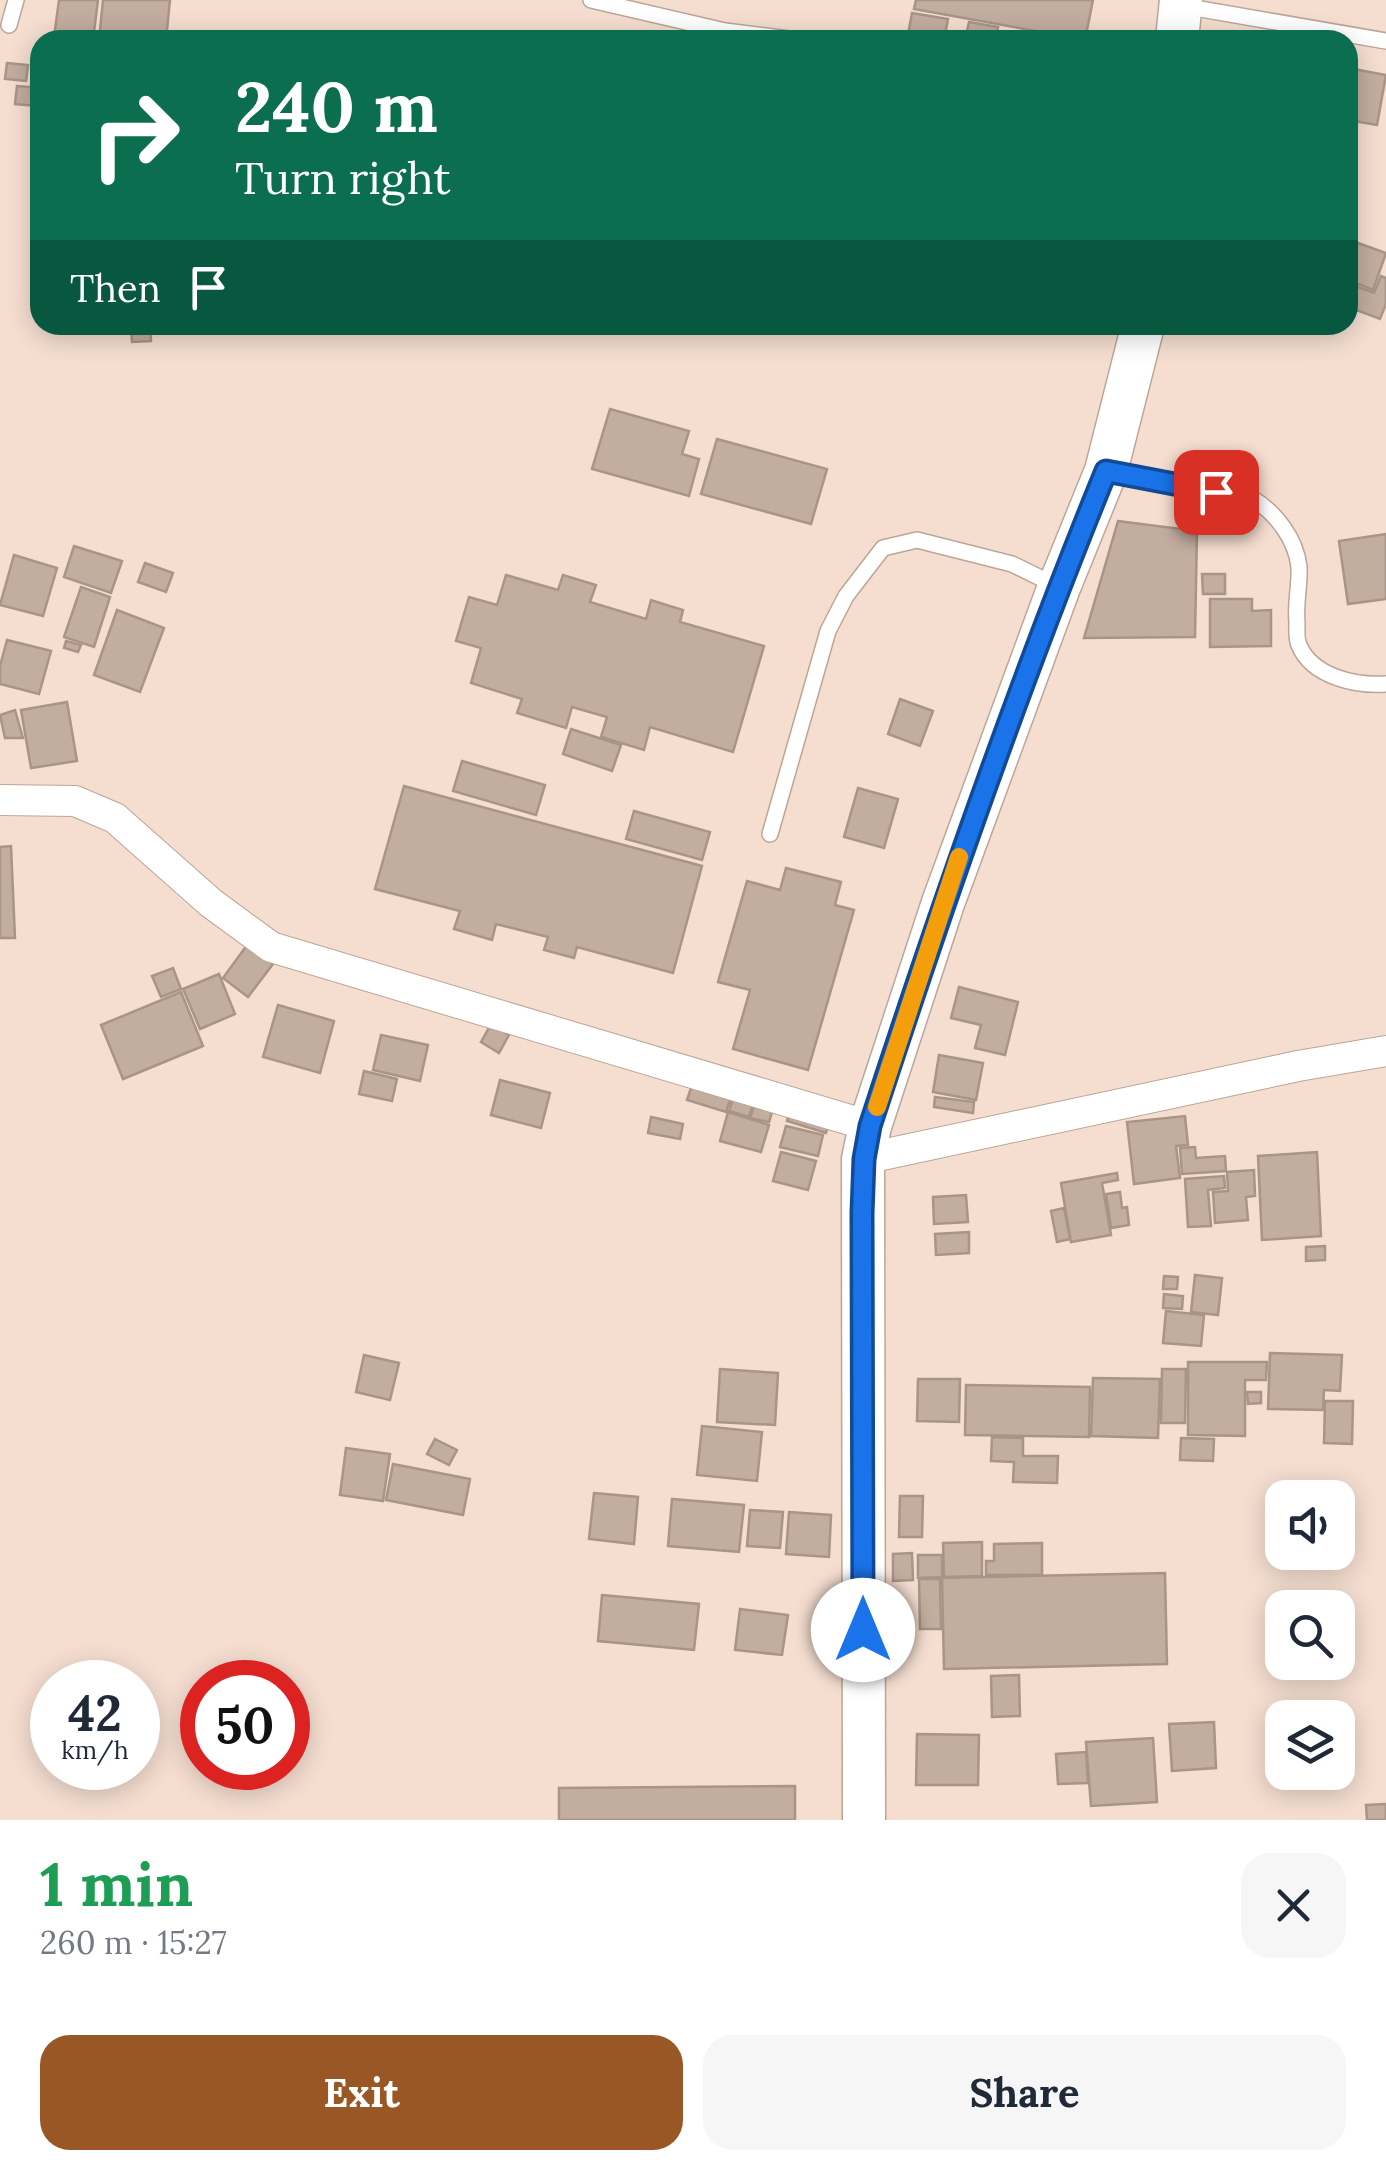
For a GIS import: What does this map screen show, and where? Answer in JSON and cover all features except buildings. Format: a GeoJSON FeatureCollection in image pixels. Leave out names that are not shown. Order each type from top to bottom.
{"type":"FeatureCollection","features":[{"type":"Feature","properties":{"kind":"main road"},"geometry":{"type":"LineString","coordinates":[[864,1820],[867,1142],[943,903],[1059,586],[1106,471],[1140,335]]}},
{"type":"Feature","properties":{"kind":"street"},"geometry":{"type":"LineString","coordinates":[[0,800],[75,802],[115,818],[211,902],[270,947],[867,1142],[1386,1051]]}},
{"type":"Feature","properties":{"kind":"lane"},"geometry":{"type":"LineString","coordinates":[[9,25],[16,0]]}},
{"type":"Feature","properties":{"kind":"lane"},"geometry":{"type":"LineString","coordinates":[[591,0],[720,30]]}},
{"type":"Feature","properties":{"kind":"lane"},"geometry":{"type":"LineString","coordinates":[[1180,15],[1304,30]]}},
{"type":"Feature","properties":{"kind":"lane"},"geometry":{"type":"LineString","coordinates":[[1358,37],[1386,40]]}},
{"type":"Feature","properties":{"kind":"lane"},"geometry":{"type":"LineString","coordinates":[[1106,471],[1253,499],[1269,508],[1295,549],[1299,569],[1298,644],[1314,665],[1344,680],[1386,684]]}},
{"type":"Feature","properties":{"kind":"lane"},"geometry":{"type":"LineString","coordinates":[[770,834],[828,631],[865,568],[884,548],[917,540],[1012,564],[1059,586]]}},
{"type":"Feature","properties":{"kind":"slow traffic"},"geometry":{"type":"LineString","coordinates":[[877,1107],[959,857]]}},
{"type":"Feature","properties":{"kind":"route"},"geometry":{"type":"LineString","coordinates":[[863,1630],[862,1213],[870,1126],[943,903],[1059,586],[1106,471],[1216,492]]}}]}
